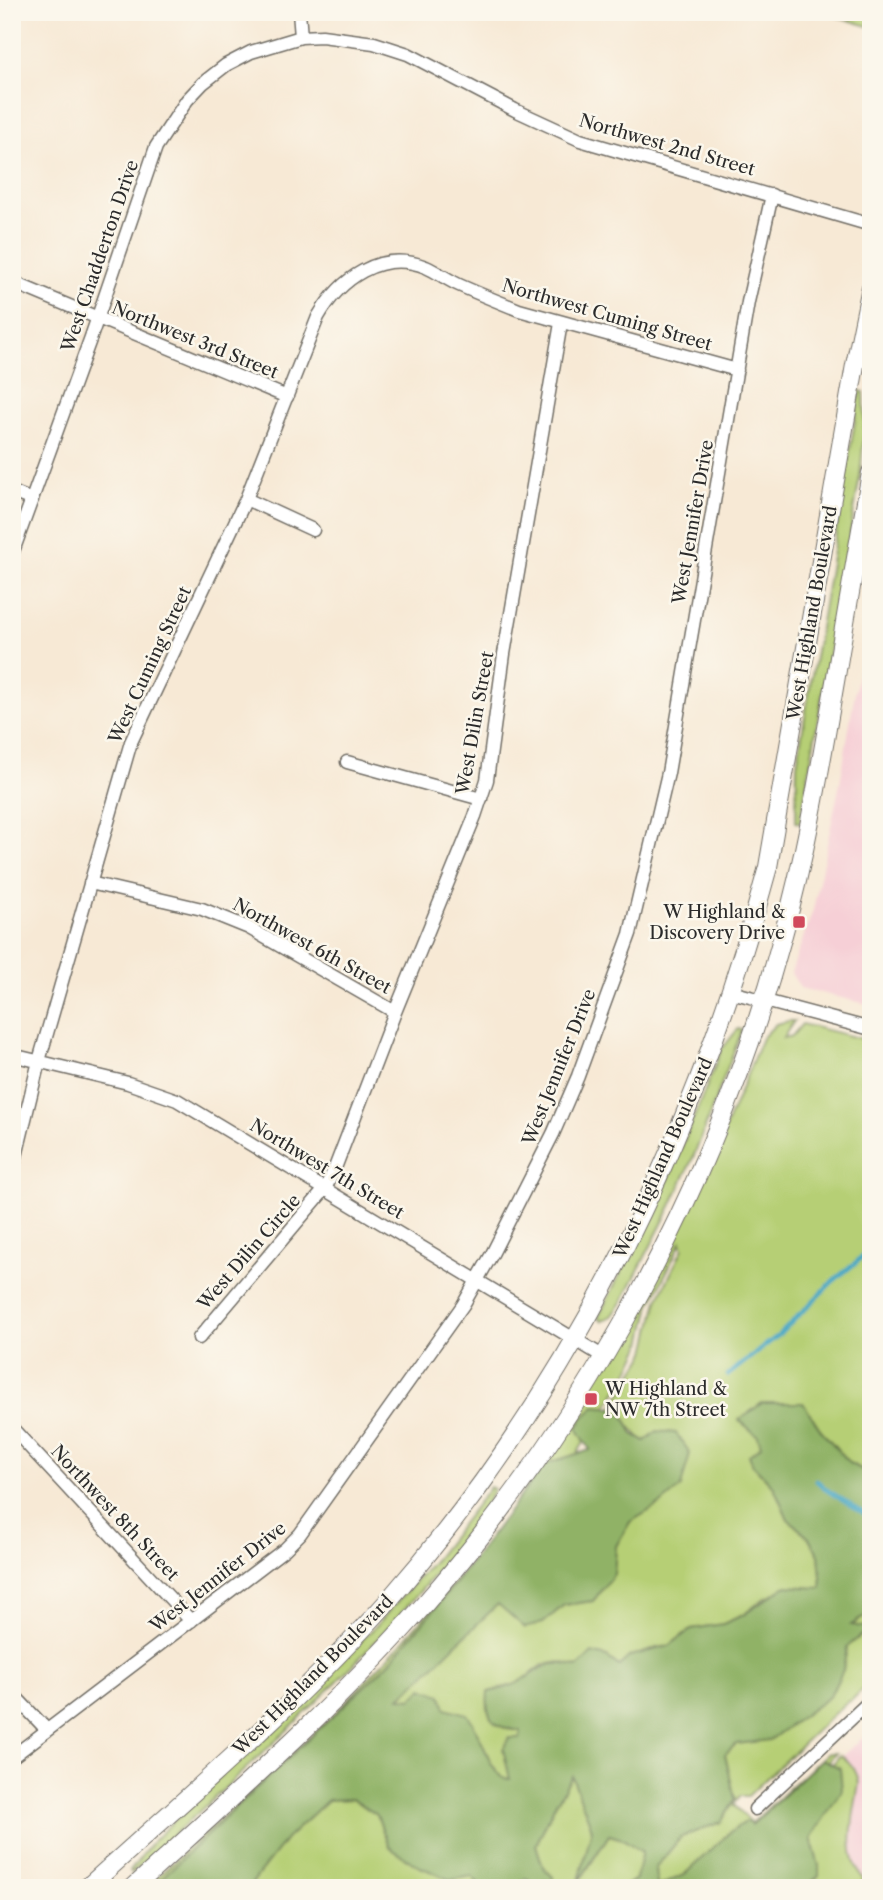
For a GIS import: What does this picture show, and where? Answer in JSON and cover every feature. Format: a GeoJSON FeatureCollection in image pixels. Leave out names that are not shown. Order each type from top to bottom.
{"type":"FeatureCollection","features":[{"type":"Feature","properties":{"kind":"main road","name":"West Highland Boulevard"},"geometry":{"type":"LineString","coordinates":[[87,1888],[287,1705],[386,1603],[436,1544],[485,1481],[531,1411],[609,1280],[648,1203],[703,1071],[731,992],[768,867],[855,365],[871,288]]}},
{"type":"Feature","properties":{"kind":"main road","name":"West Highland Boulevard"},"geometry":{"type":"LineString","coordinates":[[133,1888],[341,1693],[423,1607],[529,1472],[604,1357],[634,1305],[690,1191],[764,1001],[801,864],[818,787],[871,473]]}},
{"type":"Feature","properties":{"kind":"street"},"geometry":{"type":"LineString","coordinates":[[299,12],[301,37]]}},
{"type":"Feature","properties":{"kind":"street","name":"Northwest 2nd Street"},"geometry":{"type":"LineString","coordinates":[[301,37],[351,38],[388,47],[408,54],[515,110],[580,140],[871,225]]}},
{"type":"Feature","properties":{"kind":"street","name":"West Chadderton Drive"},"geometry":{"type":"LineString","coordinates":[[12,554],[156,148],[187,100],[226,65],[251,52],[301,37]]}},
{"type":"Feature","properties":{"kind":"street","name":"West Jennifer Drive"},"geometry":{"type":"LineString","coordinates":[[12,1757],[285,1549],[300,1534],[463,1305],[553,1133],[578,1076],[630,934],[668,773],[748,302],[772,195]]}},
{"type":"Feature","properties":{"kind":"street","name":"Northwest Cuming Street"},"geometry":{"type":"LineString","coordinates":[[352,276],[381,264],[409,262],[426,267],[485,297],[561,323],[737,370]]}},
{"type":"Feature","properties":{"kind":"street","name":"West Cuming Street"},"geometry":{"type":"LineString","coordinates":[[12,1173],[39,1061],[131,743],[246,499],[318,317],[332,294],[352,276]]}},
{"type":"Feature","properties":{"kind":"street","name":"Northwest 3rd Street"},"geometry":{"type":"LineString","coordinates":[[12,282],[287,397]]}},
{"type":"Feature","properties":{"kind":"street","name":"West Dilin Street"},"geometry":{"type":"LineString","coordinates":[[325,1189],[487,780],[506,647],[561,323]]}},
{"type":"Feature","properties":{"kind":"street"},"geometry":{"type":"LineString","coordinates":[[12,492],[32,500]]}},
{"type":"Feature","properties":{"kind":"street"},"geometry":{"type":"LineString","coordinates":[[246,499],[313,530]]}},
{"type":"Feature","properties":{"kind":"street"},"geometry":{"type":"LineString","coordinates":[[347,762],[481,799]]}},
{"type":"Feature","properties":{"kind":"street","name":"Northwest 6th Street"},"geometry":{"type":"LineString","coordinates":[[90,883],[226,917],[395,1012]]}},
{"type":"Feature","properties":{"kind":"street"},"geometry":{"type":"LineString","coordinates":[[731,992],[871,1029]]}},
{"type":"Feature","properties":{"kind":"street","name":"Northwest 7th Street"},"geometry":{"type":"LineString","coordinates":[[12,1055],[163,1094],[604,1357]]}},
{"type":"Feature","properties":{"kind":"street","name":"West Dilin Circle"},"geometry":{"type":"LineString","coordinates":[[199,1338],[325,1189]]}},
{"type":"Feature","properties":{"kind":"street","name":"Northwest 8th Street"},"geometry":{"type":"LineString","coordinates":[[12,1428],[191,1621]]}},
{"type":"Feature","properties":{"kind":"street"},"geometry":{"type":"LineString","coordinates":[[12,1693],[47,1730]]}},
{"type":"Feature","properties":{"kind":"street"},"geometry":{"type":"LineString","coordinates":[[755,1809],[871,1700]]}},
{"type":"Feature","properties":{"kind":"shaded area"},"geometry":{"type":"Polygon","coordinates":[[[871,595],[871,1005],[800,988],[791,973],[813,910],[840,783],[871,595]]]}},
{"type":"Feature","properties":{"kind":"shaded area"},"geometry":{"type":"Polygon","coordinates":[[[871,1730],[871,1888],[828,1888],[832,1765],[871,1730]]]}},
{"type":"Feature","properties":{"kind":"green space"},"geometry":{"type":"Polygon","coordinates":[[[822,12],[871,12],[871,27],[822,12]]]}},
{"type":"Feature","properties":{"kind":"green space"},"geometry":{"type":"Polygon","coordinates":[[[860,391],[864,392],[865,424],[860,476],[800,823],[796,822],[797,764],[860,391]]]}},
{"type":"Feature","properties":{"kind":"green space"},"geometry":{"type":"Polygon","coordinates":[[[794,1021],[783,1038],[792,1036],[802,1024],[871,1041],[871,1474],[849,1463],[820,1429],[803,1403],[739,1420],[758,1436],[762,1446],[753,1465],[774,1487],[788,1519],[809,1538],[819,1555],[823,1588],[766,1597],[743,1615],[723,1624],[691,1629],[669,1646],[656,1648],[619,1666],[607,1657],[578,1667],[560,1662],[543,1665],[519,1683],[489,1692],[506,1729],[522,1731],[511,1779],[502,1778],[492,1765],[467,1715],[412,1699],[399,1698],[498,1604],[509,1612],[543,1623],[564,1605],[593,1601],[614,1574],[616,1546],[630,1522],[662,1503],[645,1441],[612,1408],[646,1352],[658,1300],[683,1248],[681,1242],[651,1304],[642,1344],[629,1371],[606,1408],[578,1428],[585,1441],[577,1454],[545,1464],[520,1497],[716,1150],[762,1038],[776,1024],[794,1021]]]}},
{"type":"Feature","properties":{"kind":"green space"},"geometry":{"type":"Polygon","coordinates":[[[738,1029],[742,1030],[695,1153],[671,1206],[621,1304],[612,1316],[602,1321],[598,1318],[668,1180],[722,1049],[738,1029]]]}},
{"type":"Feature","properties":{"kind":"green space"},"geometry":{"type":"Polygon","coordinates":[[[762,1403],[803,1403],[820,1429],[849,1463],[871,1474],[871,1613],[851,1625],[871,1628],[847,1647],[843,1670],[830,1696],[770,1740],[736,1744],[725,1754],[735,1799],[721,1822],[681,1837],[656,1867],[657,1887],[684,1875],[731,1831],[747,1821],[752,1825],[822,1759],[840,1768],[842,1790],[811,1838],[819,1876],[804,1888],[621,1888],[636,1879],[642,1852],[623,1839],[609,1835],[579,1881],[592,1829],[572,1776],[536,1845],[543,1867],[553,1877],[553,1888],[543,1888],[526,1879],[515,1884],[514,1888],[482,1888],[472,1876],[451,1880],[418,1866],[389,1847],[377,1815],[352,1799],[328,1800],[287,1838],[248,1888],[151,1888],[388,1664],[443,1599],[545,1464],[590,1450],[577,1428],[595,1406],[612,1408],[624,1416],[633,1434],[645,1441],[657,1431],[676,1433],[690,1453],[681,1487],[662,1503],[630,1522],[616,1546],[614,1574],[593,1601],[564,1605],[543,1623],[525,1628],[498,1604],[400,1698],[412,1699],[423,1688],[441,1695],[446,1708],[467,1714],[492,1765],[503,1778],[510,1779],[503,1749],[509,1738],[520,1738],[521,1731],[493,1721],[488,1710],[488,1692],[513,1685],[547,1665],[578,1667],[592,1653],[607,1657],[619,1666],[630,1656],[669,1646],[691,1629],[723,1624],[743,1615],[786,1586],[822,1588],[819,1555],[809,1538],[788,1519],[774,1487],[753,1465],[749,1455],[761,1446],[758,1436],[739,1420],[762,1403]]]}},
{"type":"Feature","properties":{"kind":"green space"},"geometry":{"type":"Polygon","coordinates":[[[490,1487],[494,1489],[455,1550],[376,1641],[274,1743],[132,1873],[130,1871],[154,1840],[375,1627],[435,1559],[490,1487]]]}},
{"type":"Feature","properties":{"kind":"green space"},"geometry":{"type":"Polygon","coordinates":[[[496,1529],[443,1599],[388,1664],[151,1888],[145,1888],[329,1719],[398,1647],[496,1529]]]}},
{"type":"Feature","properties":{"kind":"green space"},"geometry":{"type":"Polygon","coordinates":[[[871,1613],[871,1680],[748,1796],[740,1796],[733,1804],[752,1823],[824,1756],[836,1753],[827,1762],[821,1759],[752,1825],[731,1831],[684,1875],[657,1887],[656,1867],[681,1837],[721,1822],[735,1799],[725,1754],[736,1744],[770,1739],[843,1670],[847,1647],[870,1628],[850,1626],[871,1613]]]}},
{"type":"Feature","properties":{"kind":"green space"},"geometry":{"type":"Polygon","coordinates":[[[840,1755],[853,1767],[859,1783],[851,1846],[857,1869],[864,1880],[856,1888],[804,1888],[819,1876],[811,1838],[820,1823],[832,1765],[840,1755]]]}},
{"type":"Feature","properties":{"kind":"green space"},"geometry":{"type":"Polygon","coordinates":[[[572,1776],[592,1829],[581,1879],[609,1835],[623,1839],[642,1851],[636,1879],[621,1888],[553,1888],[553,1877],[543,1867],[536,1845],[572,1776]]]}},
{"type":"Feature","properties":{"kind":"green space"},"geometry":{"type":"Polygon","coordinates":[[[352,1799],[377,1815],[389,1847],[418,1866],[472,1876],[482,1888],[248,1888],[287,1838],[328,1800],[352,1799]]]}},
{"type":"Feature","properties":{"kind":"waterway"},"geometry":{"type":"LineString","coordinates":[[728,1375],[780,1334],[832,1282],[871,1250]]}},
{"type":"Feature","properties":{"kind":"waterway"},"geometry":{"type":"LineString","coordinates":[[816,1480],[871,1518]]}},
{"type":"Feature","properties":{"kind":"place","name":"W Highland & Discovery Drive"},"geometry":{"type":"Point","coordinates":[799,922]}},
{"type":"Feature","properties":{"kind":"place","name":"W Highland & NW 7th Street"},"geometry":{"type":"Point","coordinates":[591,1399]}}]}
